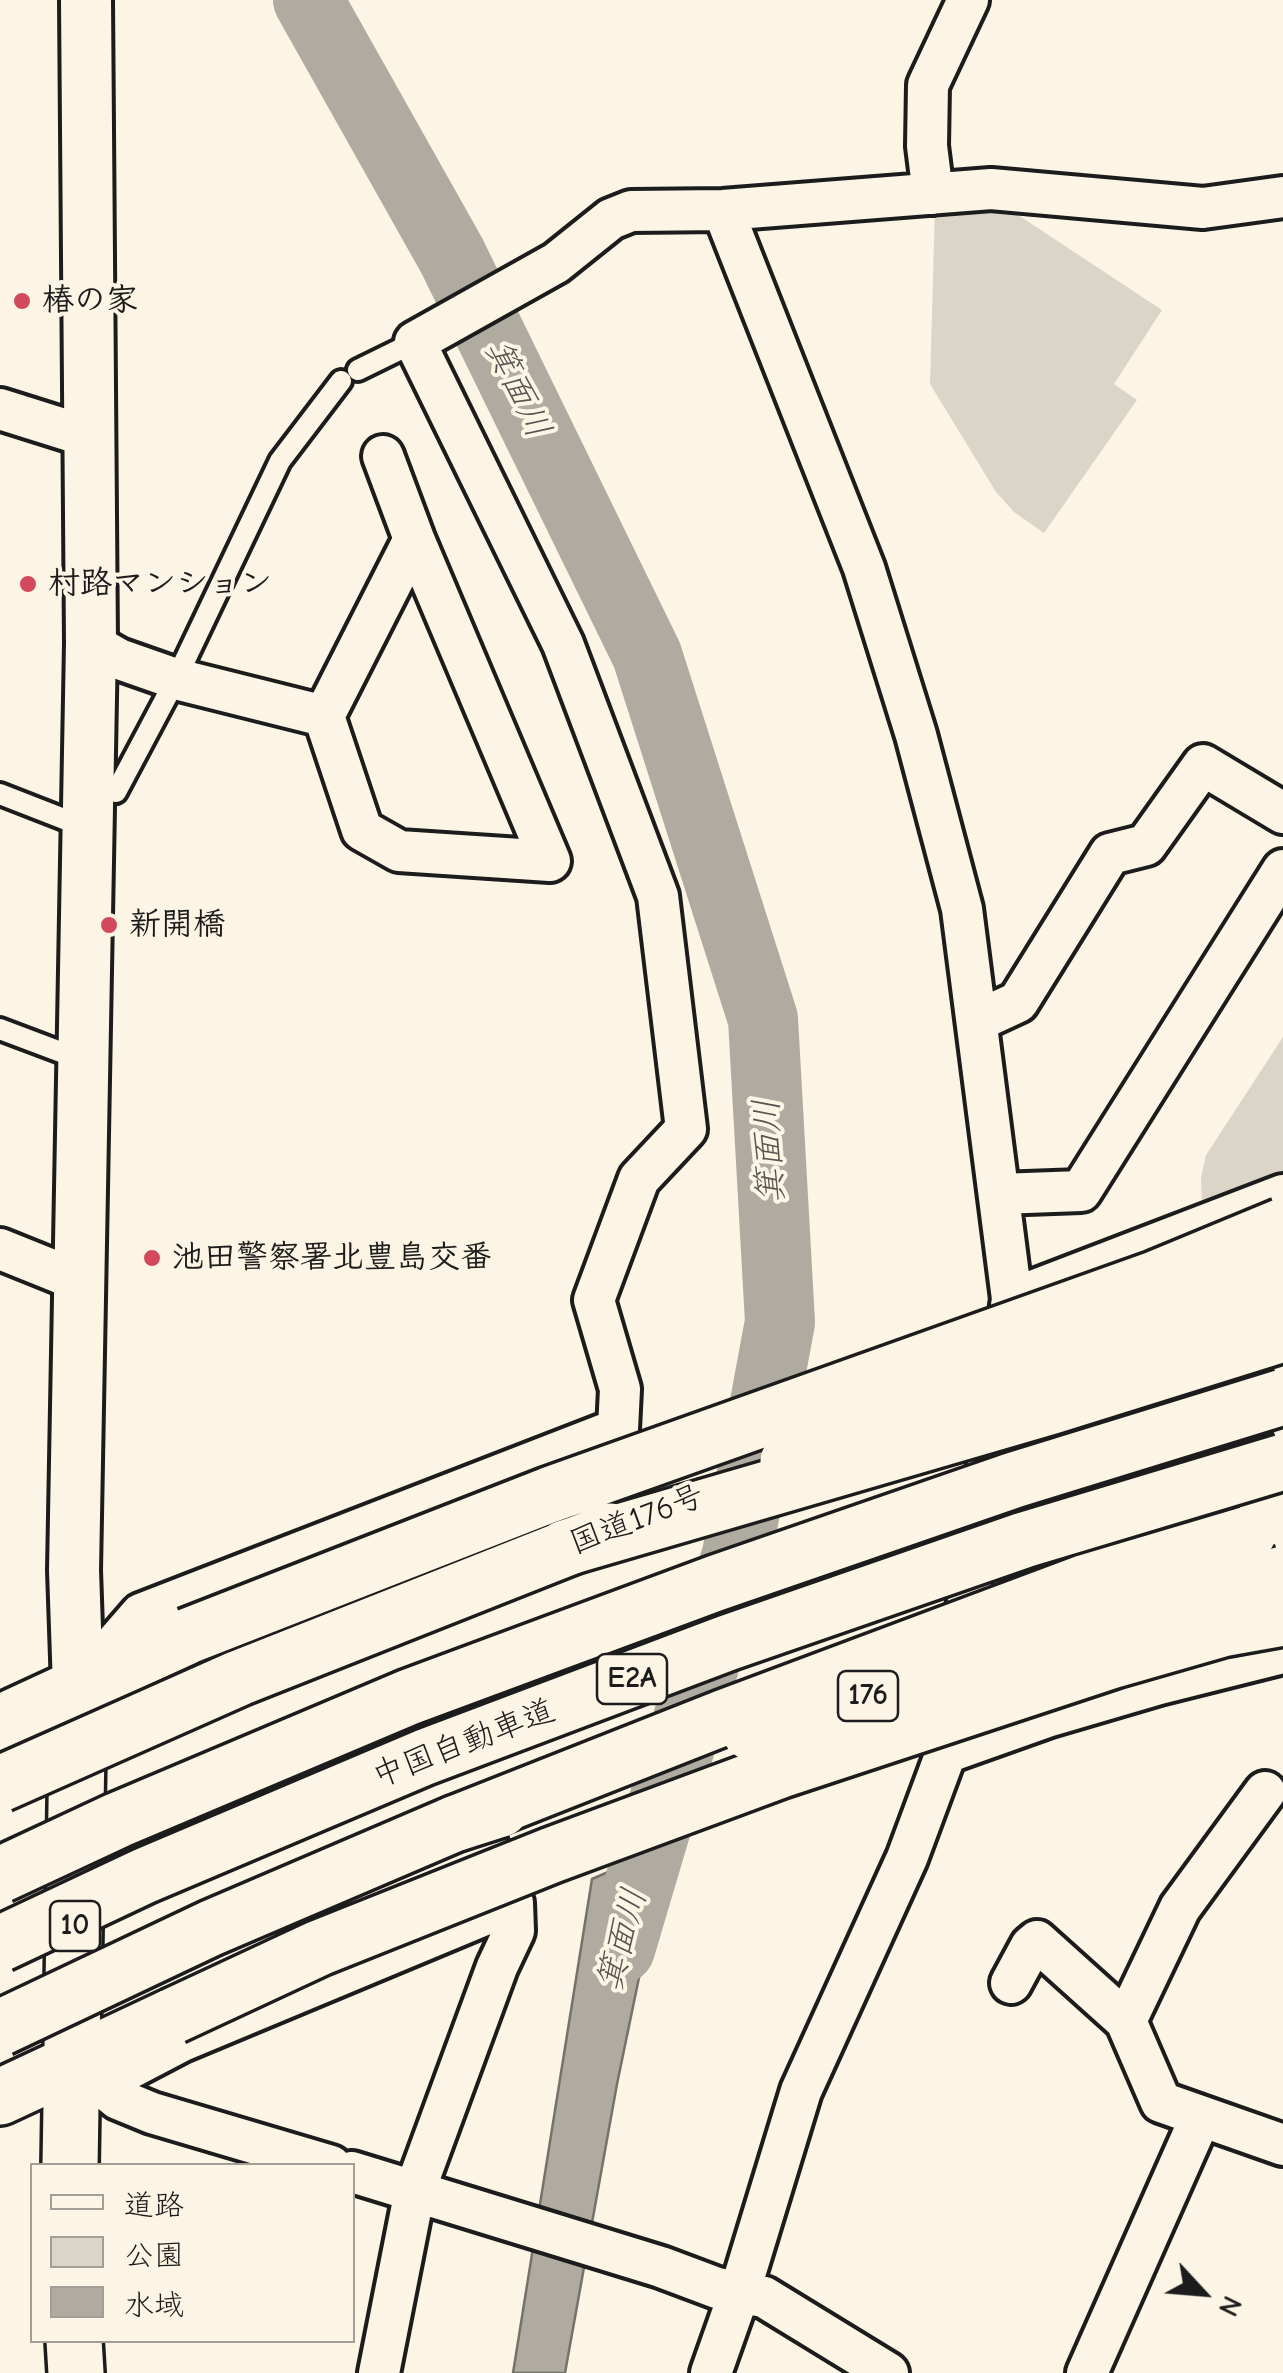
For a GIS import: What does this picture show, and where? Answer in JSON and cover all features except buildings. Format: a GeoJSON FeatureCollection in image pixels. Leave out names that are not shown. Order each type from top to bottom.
{"type":"FeatureCollection","features":[{"type":"Feature","properties":{"kind":"main road"},"geometry":{"type":"LineString","coordinates":[[0,1723],[188,1636],[549,1496],[1154,1279],[1283,1226]]}},
{"type":"Feature","properties":{"kind":"main road","name":"国道176号"},"geometry":{"type":"LineString","coordinates":[[0,1784],[239,1678],[565,1548],[1052,1406],[1280,1295]]}},
{"type":"Feature","properties":{"kind":"main road","name":"中国自動車道"},"geometry":{"type":"LineString","coordinates":[[0,1875],[118,1820],[445,1684],[716,1583],[977,1493],[1283,1397]]}},
{"type":"Feature","properties":{"kind":"main road","name":"中国自動車道"},"geometry":{"type":"LineString","coordinates":[[0,1944],[144,1876],[460,1744],[1024,1540],[1283,1462]]}},
{"type":"Feature","properties":{"kind":"main road"},"geometry":{"type":"LineString","coordinates":[[454,1824],[725,1717],[1086,1582],[1248,1534]]}},
{"type":"Feature","properties":{"kind":"main road","name":"176"},"geometry":{"type":"LineString","coordinates":[[0,2028],[210,1928],[454,1824],[1047,1641],[1283,1574]]}},
{"type":"Feature","properties":{"kind":"main road"},"geometry":{"type":"LineString","coordinates":[[0,2097],[73,2062],[178,2029],[319,1948],[552,1855],[781,1770],[1114,1660],[1222,1629],[1283,1618]]}},
{"type":"Feature","properties":{"kind":"main road","name":"10"},"geometry":{"type":"LineString","coordinates":[[70,2163],[78,1686]]}},
{"type":"Feature","properties":{"kind":"main road"},"geometry":{"type":"LineString","coordinates":[[74,2343],[76,2373]]}},
{"type":"Feature","properties":{"kind":"street"},"geometry":{"type":"LineString","coordinates":[[78,1686],[74,1570],[82,1282],[84,928],[102,810],[91,642],[86,0]]}},
{"type":"Feature","properties":{"kind":"street"},"geometry":{"type":"LineString","coordinates":[[933,194],[927,146],[928,85],[968,0]]}},
{"type":"Feature","properties":{"kind":"street"},"geometry":{"type":"LineString","coordinates":[[78,1686],[141,1614],[618,1428],[620,1388],[594,1300],[639,1179],[686,1130],[658,896],[563,644],[420,340],[556,262],[611,219],[630,211],[723,210],[991,189],[1204,208],[1283,198]]}},
{"type":"Feature","properties":{"kind":"street"},"geometry":{"type":"LineString","coordinates":[[711,2373],[801,2090],[907,1858],[946,1753],[1012,1300],[962,909],[916,735],[876,606],[820,450],[723,210]]}},
{"type":"Feature","properties":{"kind":"street"},"geometry":{"type":"LineString","coordinates":[[0,409],[89,437]]}},
{"type":"Feature","properties":{"kind":"street"},"geometry":{"type":"LineString","coordinates":[[383,456],[550,861],[399,850],[362,830],[324,716],[414,539]]}},
{"type":"Feature","properties":{"kind":"street"},"geometry":{"type":"LineString","coordinates":[[91,642],[119,659],[176,679],[324,716]]}},
{"type":"Feature","properties":{"kind":"street"},"geometry":{"type":"LineString","coordinates":[[977,1021],[1018,1002],[1110,854],[1146,844],[1203,765],[1283,813]]}},
{"type":"Feature","properties":{"kind":"street"},"geometry":{"type":"LineString","coordinates":[[999,1194],[1081,1190],[1283,870]]}},
{"type":"Feature","properties":{"kind":"street"},"geometry":{"type":"LineString","coordinates":[[1012,1300],[1283,1196]]}},
{"type":"Feature","properties":{"kind":"street"},"geometry":{"type":"LineString","coordinates":[[0,1250],[82,1282]]}},
{"type":"Feature","properties":{"kind":"street"},"geometry":{"type":"LineString","coordinates":[[946,1753],[1123,1694],[1283,1654]]}},
{"type":"Feature","properties":{"kind":"street"},"geometry":{"type":"LineString","coordinates":[[1126,2021],[1180,1908],[1264,1792]]}},
{"type":"Feature","properties":{"kind":"street"},"geometry":{"type":"LineString","coordinates":[[174,2120],[162,2098],[162,2081],[178,2029],[513,1903],[514,1931],[497,1967],[415,2190],[379,2373]]}},
{"type":"Feature","properties":{"kind":"street"},"geometry":{"type":"LineString","coordinates":[[1011,1984],[1037,1941],[1126,2021],[1161,2102],[1283,2145]]}},
{"type":"Feature","properties":{"kind":"street"},"geometry":{"type":"LineString","coordinates":[[73,2062],[118,2098],[174,2120],[321,2163]]}},
{"type":"Feature","properties":{"kind":"street"},"geometry":{"type":"LineString","coordinates":[[1087,2373],[1201,2116]]}},
{"type":"Feature","properties":{"kind":"street"},"geometry":{"type":"LineString","coordinates":[[355,2173],[661,2267],[716,2288],[764,2296],[888,2373]]}},
{"type":"Feature","properties":{"kind":"lane"},"geometry":{"type":"LineString","coordinates":[[0,794],[102,810],[176,679],[280,461],[349,376],[420,340]]}},
{"type":"Feature","properties":{"kind":"lane"},"geometry":{"type":"LineString","coordinates":[[0,1029],[85,1060]]}},
{"type":"Feature","properties":{"kind":"green space"},"geometry":{"type":"Polygon","coordinates":[[[935,206],[1006,207],[1162,310],[1114,384],[1137,400],[1044,533],[1014,512],[996,492],[930,384],[935,206]]]}},
{"type":"Feature","properties":{"kind":"green space"},"geometry":{"type":"Polygon","coordinates":[[[1283,1037],[1283,1173],[1202,1207],[1201,1178],[1206,1155],[1283,1037]]]}},
{"type":"Feature","properties":{"kind":"water"},"geometry":{"type":"Polygon","coordinates":[[[666,1847],[617,2084],[565,2373],[513,2373],[592,1879],[666,1847]]]}},
{"type":"Feature","properties":{"kind":"waterway","name":"箕面川"},"geometry":{"type":"LineString","coordinates":[[308,0],[452,256],[647,655],[763,1019],[780,1322],[737,1554],[620,1949]]}},
{"type":"Feature","properties":{"kind":"place","name":"椿の家"},"geometry":{"type":"Point","coordinates":[22,301]}},
{"type":"Feature","properties":{"kind":"place","name":"村路マンション"},"geometry":{"type":"Point","coordinates":[28,584]}},
{"type":"Feature","properties":{"kind":"place","name":"新開橋"},"geometry":{"type":"Point","coordinates":[109,925]}},
{"type":"Feature","properties":{"kind":"place","name":"池田警察署北豊島交番"},"geometry":{"type":"Point","coordinates":[152,1258]}}]}
